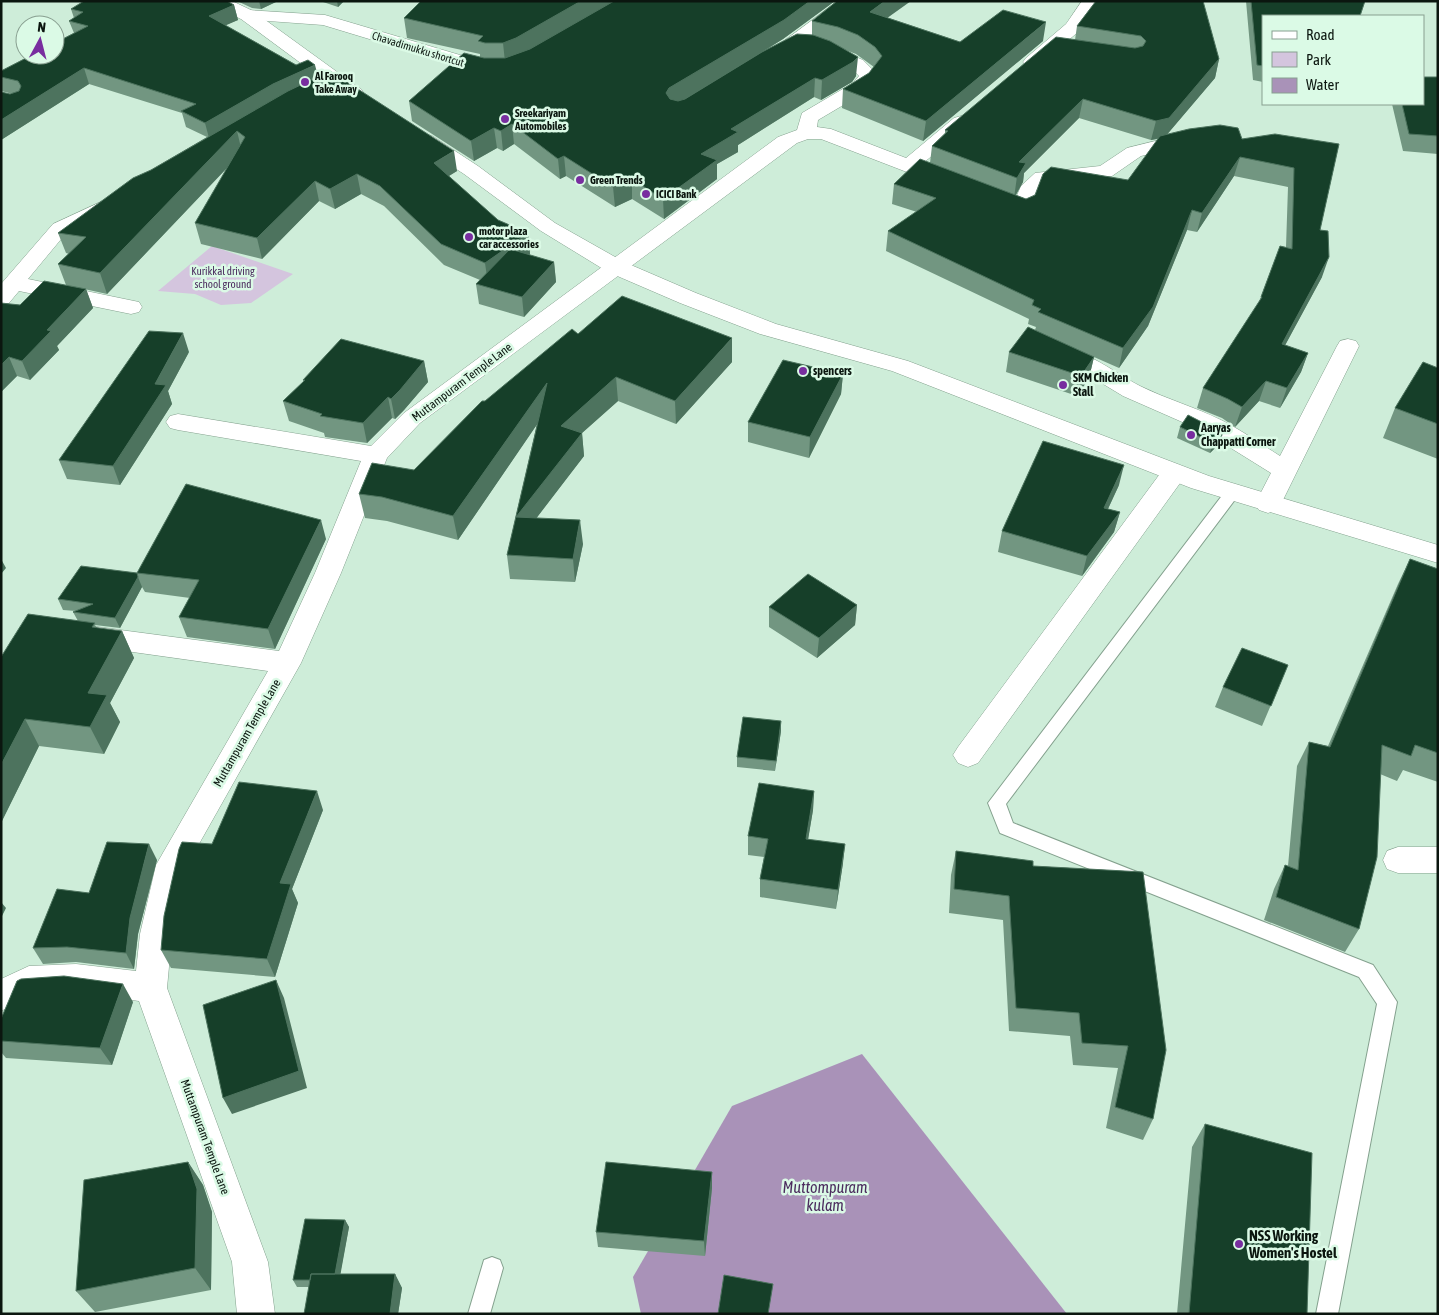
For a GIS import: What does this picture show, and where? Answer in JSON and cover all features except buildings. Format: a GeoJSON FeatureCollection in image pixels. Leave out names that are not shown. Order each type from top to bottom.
{"type":"FeatureCollection","features":[{"type":"Feature","properties":{"kind":"street"},"geometry":{"type":"LineString","coordinates":[[218,1],[247,15],[327,85],[368,103]]}},
{"type":"Feature","properties":{"kind":"street"},"geometry":{"type":"LineString","coordinates":[[806,133],[809,117],[860,87],[869,75],[856,64],[822,49],[806,45],[782,50],[849,1]]}},
{"type":"Feature","properties":{"kind":"street"},"geometry":{"type":"LineString","coordinates":[[1019,73],[1058,49],[1091,1]]}},
{"type":"Feature","properties":{"kind":"street","name":"Chavadimukku shortcut"},"geometry":{"type":"LineString","coordinates":[[247,15],[325,20],[486,70],[507,69]]}},
{"type":"Feature","properties":{"kind":"street"},"geometry":{"type":"LineString","coordinates":[[908,166],[975,110]]}},
{"type":"Feature","properties":{"kind":"street"},"geometry":{"type":"LineString","coordinates":[[408,129],[470,170],[548,227],[616,267],[768,330],[900,366],[1174,473],[1232,493],[1438,554]]}},
{"type":"Feature","properties":{"kind":"street","name":"Muttampuram Temple Lane"},"geometry":{"type":"LineString","coordinates":[[256,1314],[250,1262],[151,988],[156,934],[171,865],[287,663],[328,573],[376,455],[412,418],[785,141],[806,133],[824,133],[1023,210],[1028,190],[1042,177],[1105,172],[1134,152],[1207,137]]}},
{"type":"Feature","properties":{"kind":"street"},"geometry":{"type":"LineString","coordinates":[[8,291],[60,228],[120,198]]}},
{"type":"Feature","properties":{"kind":"street"},"geometry":{"type":"LineString","coordinates":[[8,291],[131,307]]}},
{"type":"Feature","properties":{"kind":"street"},"geometry":{"type":"LineString","coordinates":[[1039,343],[1093,368],[1131,391],[1213,426],[1285,470]]}},
{"type":"Feature","properties":{"kind":"street"},"geometry":{"type":"LineString","coordinates":[[1268,504],[1348,346]]}},
{"type":"Feature","properties":{"kind":"street"},"geometry":{"type":"LineString","coordinates":[[178,422],[376,455]]}},
{"type":"Feature","properties":{"kind":"street"},"geometry":{"type":"LineString","coordinates":[[968,755],[1174,473]]}},
{"type":"Feature","properties":{"kind":"street"},"geometry":{"type":"LineString","coordinates":[[61,632],[287,663]]}},
{"type":"Feature","properties":{"kind":"street"},"geometry":{"type":"LineString","coordinates":[[1398,860],[1438,860]]}},
{"type":"Feature","properties":{"kind":"street"},"geometry":{"type":"LineString","coordinates":[[1,996],[29,981],[76,978],[151,988]]}},
{"type":"Feature","properties":{"kind":"lane"},"geometry":{"type":"LineString","coordinates":[[1232,493],[997,803],[1006,828],[1366,971],[1386,1002],[1327,1314]]}},
{"type":"Feature","properties":{"kind":"lane"},"geometry":{"type":"LineString","coordinates":[[480,1314],[492,1268]]}},
{"type":"Feature","properties":{"kind":"green space","name":"Kurikkal driving school ground"},"geometry":{"type":"Polygon","coordinates":[[[212,246],[293,274],[251,303],[221,305],[195,294],[158,291],[212,246]]]}},
{"type":"Feature","properties":{"kind":"water","name":"Muttompuram kulam"},"geometry":{"type":"Polygon","coordinates":[[[862,1054],[1067,1314],[641,1314],[633,1277],[732,1106],[862,1054]]]}},
{"type":"Feature","properties":{"kind":"place","name":"Al Farooq Take Away"},"geometry":{"type":"Point","coordinates":[305,82]}},
{"type":"Feature","properties":{"kind":"place","name":"Sreekariyam Automobiles"},"geometry":{"type":"Point","coordinates":[505,119]}},
{"type":"Feature","properties":{"kind":"place","name":"Green Trends"},"geometry":{"type":"Point","coordinates":[580,180]}},
{"type":"Feature","properties":{"kind":"place","name":"ICICI Bank"},"geometry":{"type":"Point","coordinates":[646,194]}},
{"type":"Feature","properties":{"kind":"place","name":"motor plaza car accessories"},"geometry":{"type":"Point","coordinates":[469,237]}},
{"type":"Feature","properties":{"kind":"place","name":"spencers"},"geometry":{"type":"Point","coordinates":[803,371]}},
{"type":"Feature","properties":{"kind":"place","name":"SKM Chicken Stall"},"geometry":{"type":"Point","coordinates":[1063,385]}},
{"type":"Feature","properties":{"kind":"place","name":"Aaryas Chappatti Corner"},"geometry":{"type":"Point","coordinates":[1191,435]}},
{"type":"Feature","properties":{"kind":"place","name":"NSS Working Women's Hostel"},"geometry":{"type":"Point","coordinates":[1239,1244]}}]}
